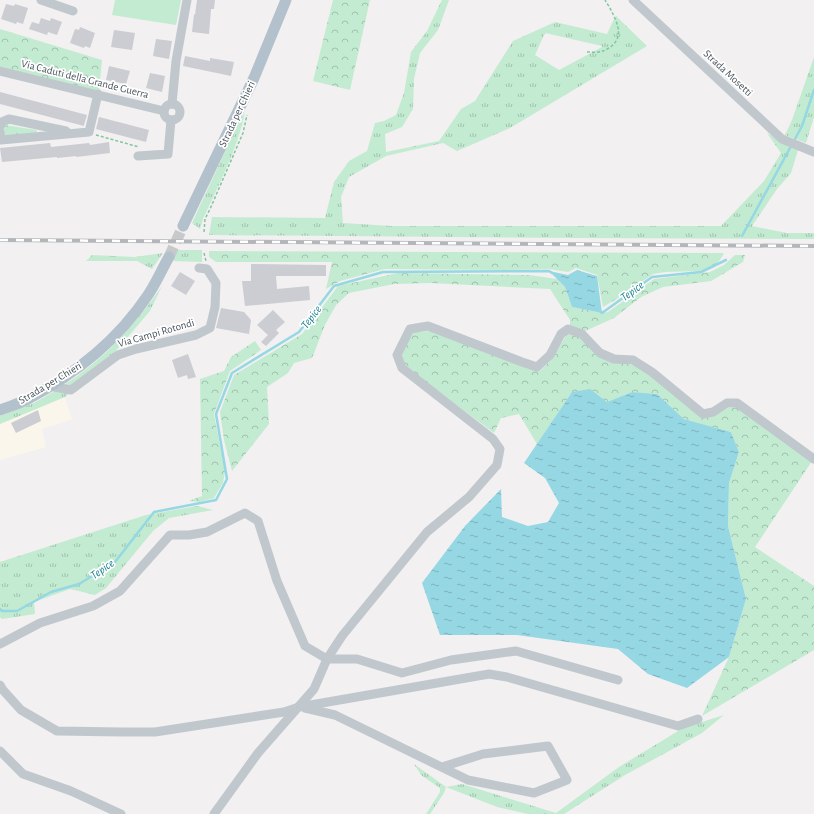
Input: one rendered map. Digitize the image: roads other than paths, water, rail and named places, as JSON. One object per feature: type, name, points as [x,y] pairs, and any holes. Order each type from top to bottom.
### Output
[{"type":"main road","name":"Strada per Chieri","points":[[183,226],[254,78],[286,0]]},
{"type":"main road","name":"Strada per Chieri","points":[[0,410],[25,400],[49,386],[80,366],[105,345],[128,320],[148,294],[169,257]]},
{"type":"street","points":[[41,0],[73,11]]},
{"type":"street","points":[[172,104],[176,61],[187,0]]},
{"type":"street","name":"Strada Mosetti","points":[[634,0],[782,139],[814,152]]},
{"type":"street","name":"Via Caduti della Grande Guerra","points":[[0,71],[164,111]]},
{"type":"street","points":[[0,132],[1,140],[89,132],[98,94]]},
{"type":"street","points":[[172,104],[179,108],[180,113],[175,120],[165,117],[164,111],[167,105],[172,104]]},
{"type":"street","points":[[0,126],[2,122],[9,119],[76,132]]},
{"type":"street","points":[[138,156],[168,154],[171,120]]},
{"type":"street","name":"Via Campi Rotondi","points":[[49,386],[71,390],[118,355],[136,349],[196,335],[210,328],[215,307],[216,283],[207,269],[199,268]]},
{"type":"street","points":[[214,814],[258,754],[314,689],[326,659],[342,636],[427,532],[469,497],[496,465],[500,449],[494,439],[402,368],[397,355],[410,329],[428,326],[537,367],[550,355],[561,334],[568,329],[582,334],[600,354],[614,359],[633,360],[652,372],[703,414],[713,412],[727,404],[737,403],[814,459]]},
{"type":"street","points":[[0,644],[40,623],[93,606],[120,591],[170,536],[207,532],[245,513],[258,521],[277,581],[305,646],[326,659],[357,660],[402,673],[451,660],[516,651],[618,680]]},
{"type":"street","points":[[0,684],[3,690],[21,710],[57,731],[155,732],[284,712],[299,707],[489,674],[507,677],[678,726],[698,720]]},
{"type":"street","points":[[299,707],[335,715],[468,780],[534,793],[567,780],[548,746],[483,754],[442,767]]},
{"type":"street","points":[[0,751],[23,774],[71,791],[121,814]]},
{"type":"water","points":[[577,270],[597,276],[602,313],[572,307],[565,287],[549,271],[568,275]]},
{"type":"water","points":[[590,389],[607,402],[632,392],[657,394],[684,419],[731,432],[739,452],[729,483],[728,526],[746,599],[729,657],[687,688],[648,674],[618,649],[517,635],[440,635],[422,583],[465,526],[501,489],[502,517],[528,526],[548,522],[559,503],[545,478],[524,463],[572,392]]},
{"type":"waterway","name":"Tepice","points":[[742,236],[802,126],[814,90]]},
{"type":"waterway","name":"Tepice","points":[[600,311],[602,313],[652,277],[701,272],[726,260]]},
{"type":"waterway","name":"Tepice","points":[[0,609],[2,611],[17,611],[51,592],[79,584],[115,562],[154,512],[216,500],[227,479],[216,414],[232,373],[299,332],[334,286],[383,272],[549,271],[552,273]]},
{"type":"tunnel","points":[[169,257],[183,226]]},
{"type":"railway","points":[[0,240],[814,246]]}]
